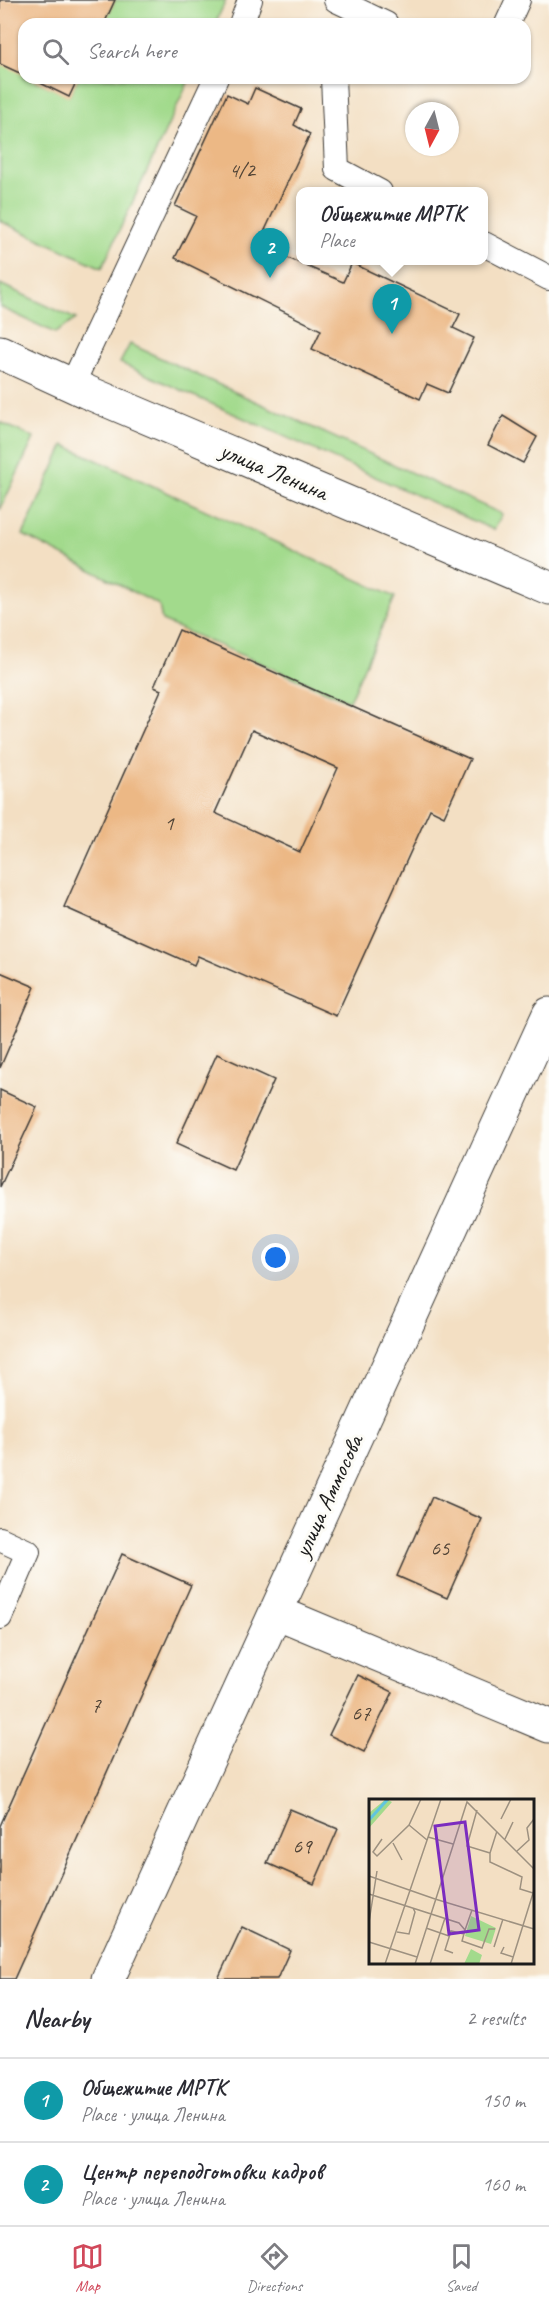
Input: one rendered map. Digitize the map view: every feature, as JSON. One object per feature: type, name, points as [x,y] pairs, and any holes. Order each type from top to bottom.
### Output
[{"type":"main road","name":"улица Ленина","points":[[0,352],[72,385],[549,588]]},
{"type":"main road","name":"улица Аммосова","points":[[108,1979],[549,1014]]},
{"type":"main road","points":[[276,1612],[549,1726]]},
{"type":"lane","points":[[243,18],[250,0]]},
{"type":"lane","points":[[336,0],[374,18]]},
{"type":"lane","points":[[510,18],[519,0]]},
{"type":"lane","points":[[72,385],[213,84]]},
{"type":"lane","points":[[333,84],[337,169],[371,187]]},
{"type":"lane","points":[[488,247],[549,278]]},
{"type":"lane","points":[[0,1539],[28,1552],[0,1617]]},
{"type":"green space","points":[[115,0],[226,0],[218,18],[107,18]]},
{"type":"green space","points":[[18,26],[18,84],[43,84],[69,96],[75,84],[187,84],[102,268],[0,221],[0,32]]},
{"type":"green space","points":[[0,284],[76,319],[55,333],[0,307]]},
{"type":"green space","points":[[130,344],[502,514],[494,530],[120,363]]},
{"type":"green space","points":[[0,422],[34,438],[0,510]]},
{"type":"green space","points":[[64,445],[395,597],[349,701],[162,621],[159,605],[23,535]]},
{"type":"building","points":[[0,0],[115,0],[107,18],[18,18],[18,72],[0,64]]},
{"type":"building","points":[[42,84],[75,84],[69,97]]},
{"type":"building","points":[[255,88],[301,109],[294,125],[310,134],[258,245],[296,262],[296,265],[304,265],[343,282],[351,265],[356,265],[460,314],[453,328],[474,338],[448,393],[427,384],[420,399],[312,349],[321,330],[175,258],[196,216],[175,206],[227,94],[248,104]]},
{"type":"building","points":[[503,416],[537,437],[523,463],[488,445]]},
{"type":"building","points":[[179,630],[470,759],[444,816],[430,809],[336,1016],[198,956],[194,965],[64,907],[161,690],[154,687]],"holes":[[[252,730],[338,768],[300,852],[215,813]]]},
{"type":"building","points":[[0,972],[35,987],[0,1068]]},
{"type":"building","points":[[217,1054],[274,1080],[233,1170],[176,1144]]},
{"type":"building","points":[[0,1090],[37,1107],[0,1187]]},
{"type":"building","points":[[432,1497],[482,1519],[447,1598],[397,1576]]},
{"type":"building","points":[[122,1554],[191,1585],[14,1979],[0,1979],[0,1826]]},
{"type":"building","points":[[358,1675],[393,1692],[364,1752],[329,1735]]},
{"type":"building","points":[[290,1809],[338,1829],[314,1884],[267,1863]]},
{"type":"building","points":[[242,1927],[290,1950],[277,1979],[218,1979]]},
{"type":"place","name":"Центр переподготовки кадров","points":[[270,278]]},
{"type":"place","name":"Общежитие МРТК","points":[[392,334]]}]
